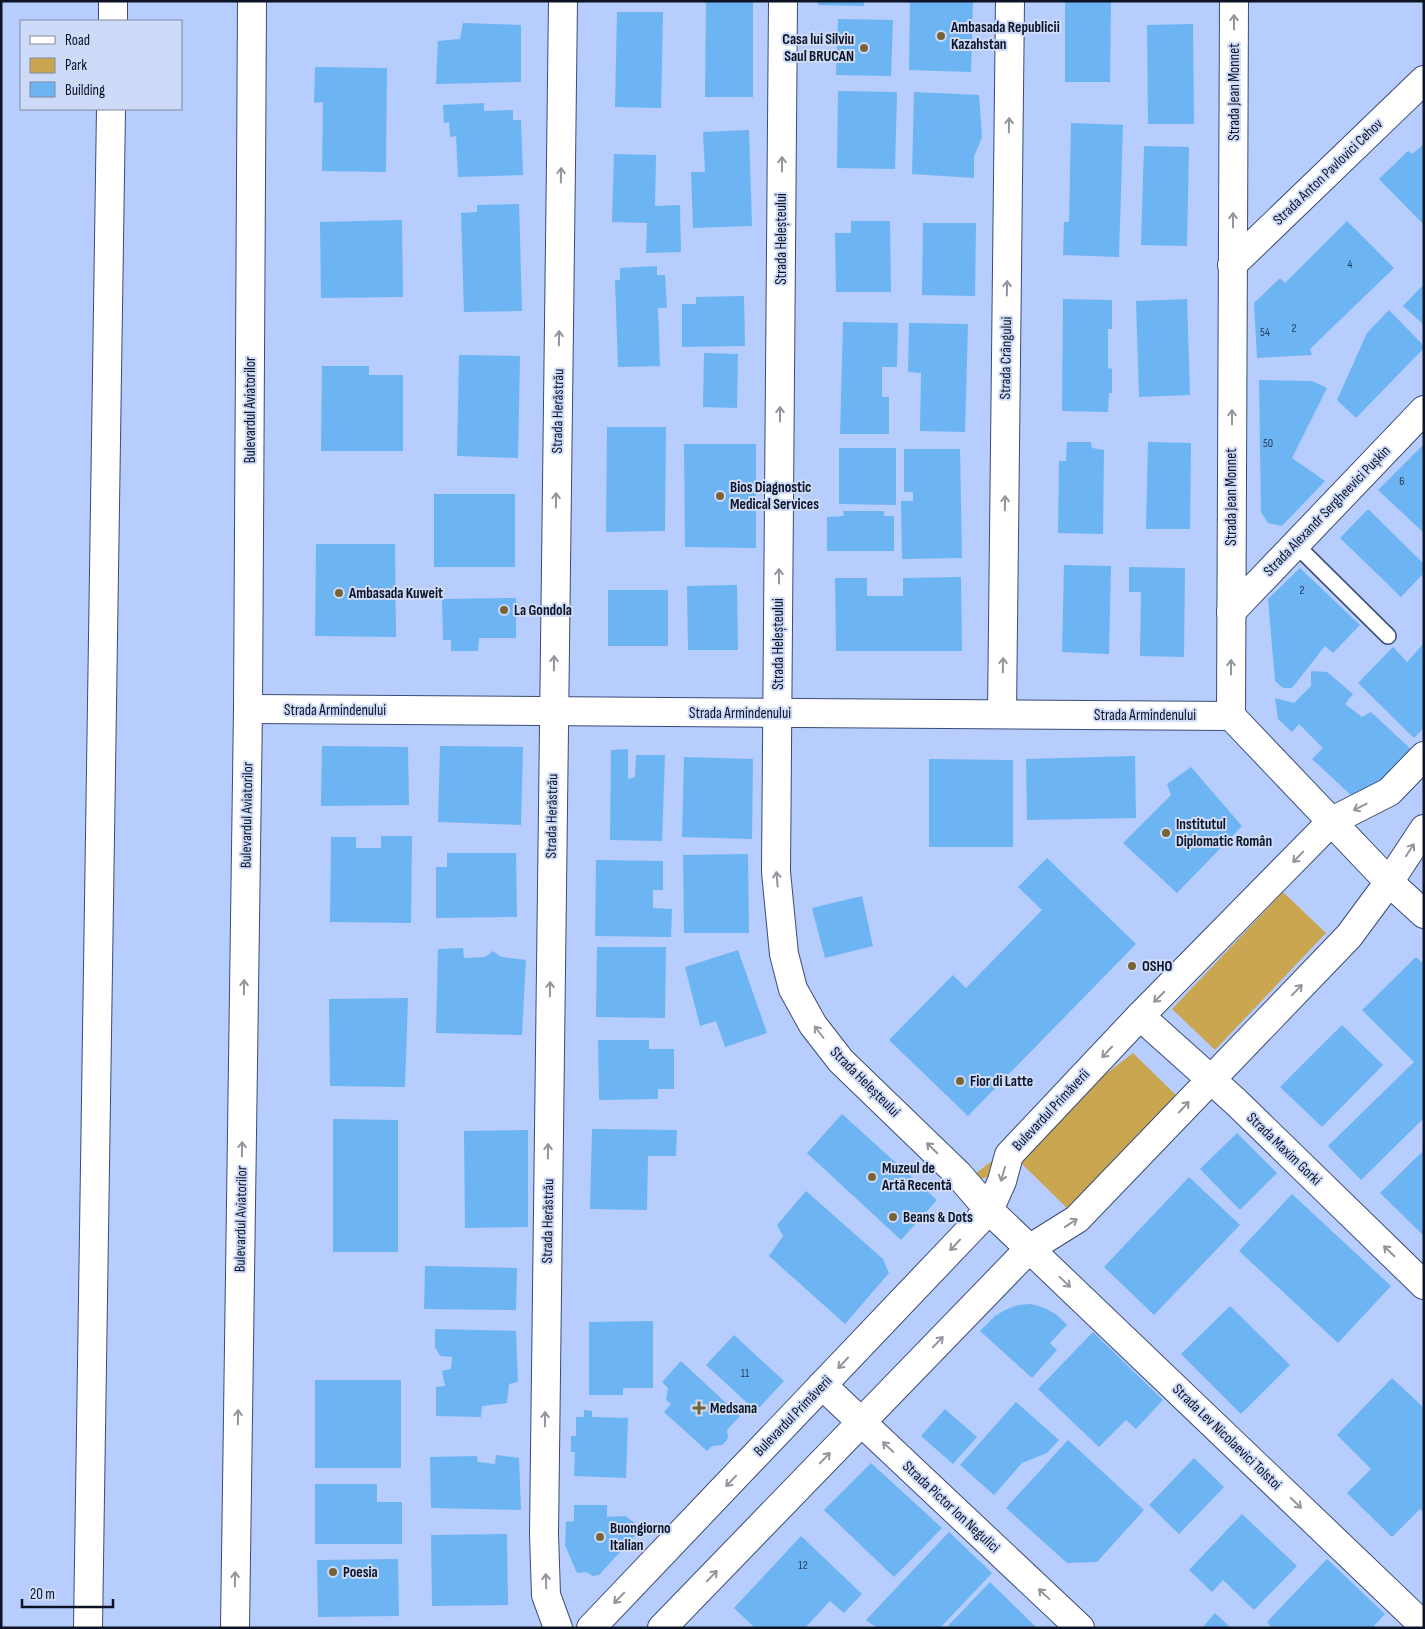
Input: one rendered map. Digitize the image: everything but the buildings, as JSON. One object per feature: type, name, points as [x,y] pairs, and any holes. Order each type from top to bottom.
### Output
[{"type":"street","points":[[113,1],[113,20]]},
{"type":"street","name":"Bulevardul Aviatorilor","points":[[234,1628],[248,709],[252,1]]},
{"type":"street","name":"Strada Herăstrău","points":[[558,1628],[546,1595],[544,1534],[563,1]]},
{"type":"street","name":"Strada Heleșteului","points":[[783,1],[776,872],[784,954],[793,989],[813,1025],[841,1061],[958,1174],[989,1210],[1030,1249]]},
{"type":"street","name":"Strada Crângului","points":[[1002,714],[1010,1]]},
{"type":"street","name":"Strada Jean Monnet","points":[[1231,716],[1234,1]]},
{"type":"street","name":"Strada Anton Pavlovici Cehov","points":[[1232,265],[1424,80]]},
{"type":"street","points":[[88,1628],[111,110]]},
{"type":"street","name":"Strada Alexandr Sergheevici Pușkin","points":[[1231,612],[1424,410]]},
{"type":"street","name":"Strada Armindenului","points":[[248,709],[1231,716]]},
{"type":"street","points":[[1231,716],[1389,882],[1424,914]]},
{"type":"street","name":"Bulevardul Primăverii","points":[[591,1628],[989,1210],[1002,1180],[1009,1155],[1140,1016],[1332,821],[1389,792],[1424,756]]},
{"type":"street","points":[[662,1628],[1030,1249],[1077,1219],[1349,936],[1389,882],[1424,829]]},
{"type":"street","name":"Strada Maxim Gorki","points":[[1140,1016],[1236,1102],[1424,1285]]},
{"type":"street","name":"Strada Lev Nicolaevici Tolstoi","points":[[1030,1249],[1424,1626]]},
{"type":"street","name":"Strada Pictor Ion Negulici","points":[[822,1386],[1080,1628]]},
{"type":"lane","points":[[1295,544],[1388,636]]},
{"type":"green space","points":[[1283,892],[1326,933],[1215,1050],[1172,1009]]},
{"type":"green space","points":[[1133,1053],[1180,1099],[1070,1211],[1021,1163],[954,1190]]},
{"type":"place","name":"Ambasada Republicii Kazahstan","points":[[941,36]]},
{"type":"place","name":"Casa lui Silviu Saul BRUCAN","points":[[864,48]]},
{"type":"place","name":"Bios Diagnostic Medical Services","points":[[720,496]]},
{"type":"place","name":"Ambasada Kuweit","points":[[339,593]]},
{"type":"place","name":"La Gondola","points":[[504,610]]},
{"type":"place","name":"Institutul Diplomatic Român","points":[[1166,833]]},
{"type":"place","name":"OSHO","points":[[1132,966]]},
{"type":"place","name":"Fior di Latte","points":[[960,1081]]},
{"type":"place","name":"Muzeul de Artă Recentă","points":[[872,1177]]},
{"type":"place","name":"Beans & Dots","points":[[893,1217]]},
{"type":"place","name":"Medsana","points":[[699,1408]]},
{"type":"place","name":"Buongiorno Italian","points":[[600,1537]]},
{"type":"place","name":"Poesia","points":[[333,1572]]}]
